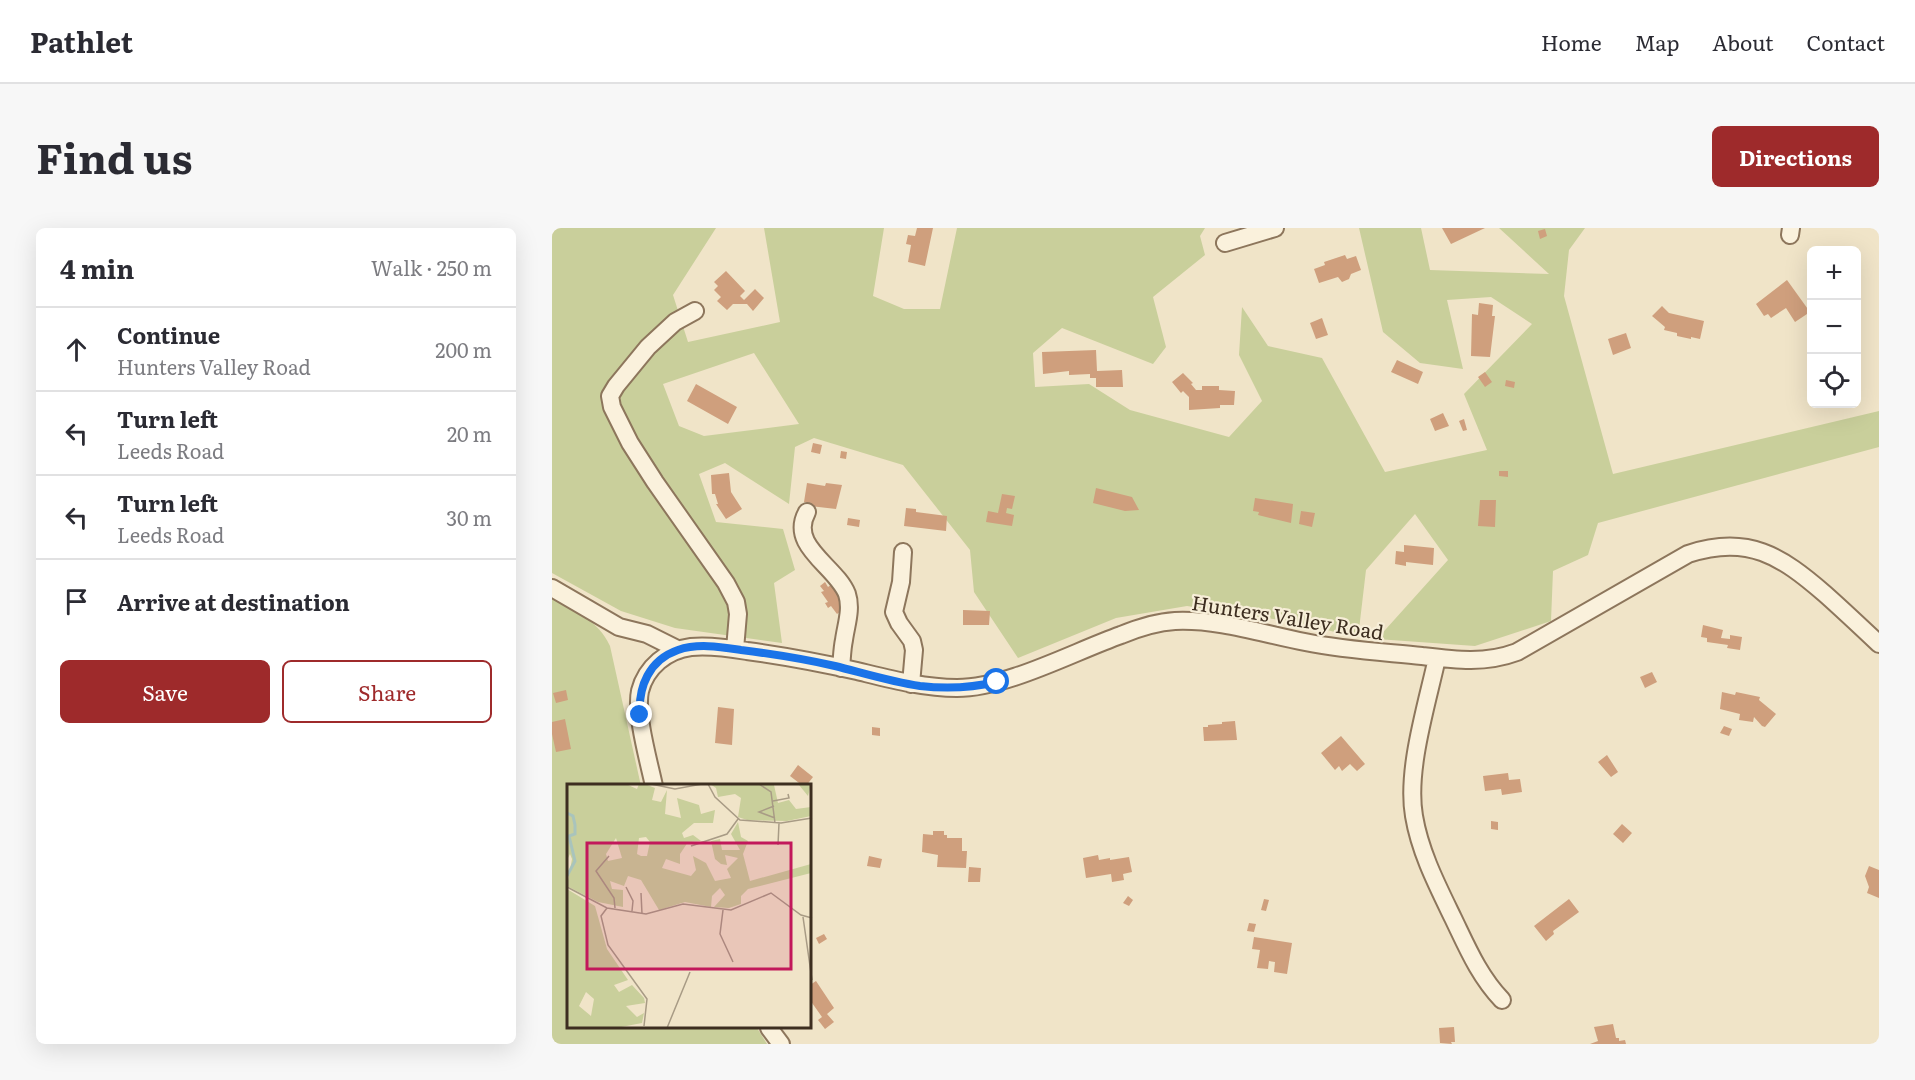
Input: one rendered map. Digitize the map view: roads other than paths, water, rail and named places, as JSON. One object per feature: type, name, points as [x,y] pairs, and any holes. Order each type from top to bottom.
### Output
[{"type":"street","points":[[1225,243],[1275,228]]},
{"type":"street","points":[[695,311],[675,322],[648,347],[610,396],[612,407],[648,472],[726,583],[736,602],[738,614],[735,649]]},
{"type":"street","points":[[807,512],[803,520],[802,532],[809,547],[841,584],[849,604],[841,668]]},
{"type":"street","name":"Hunters Valley Road","points":[[679,650],[709,646],[735,649],[841,668],[911,684],[960,688],[997,682],[1133,630],[1161,622],[1195,621],[1339,648],[1474,661],[1504,657],[1517,652],[1688,554],[1716,547],[1733,547],[1766,553],[1796,569],[1879,644]]},
{"type":"street","points":[[903,552],[901,582],[894,612],[912,641],[914,650],[911,684]]},
{"type":"street","points":[[552,588],[619,627],[647,634],[679,650]]},
{"type":"street","points":[[654,784],[640,715],[640,691],[651,669],[669,654],[679,650]]},
{"type":"street","points":[[1437,658],[1413,782],[1414,816],[1430,870],[1471,957],[1481,974],[1502,1000]]},
{"type":"street","points":[[770,1029],[780,1044]]}]
